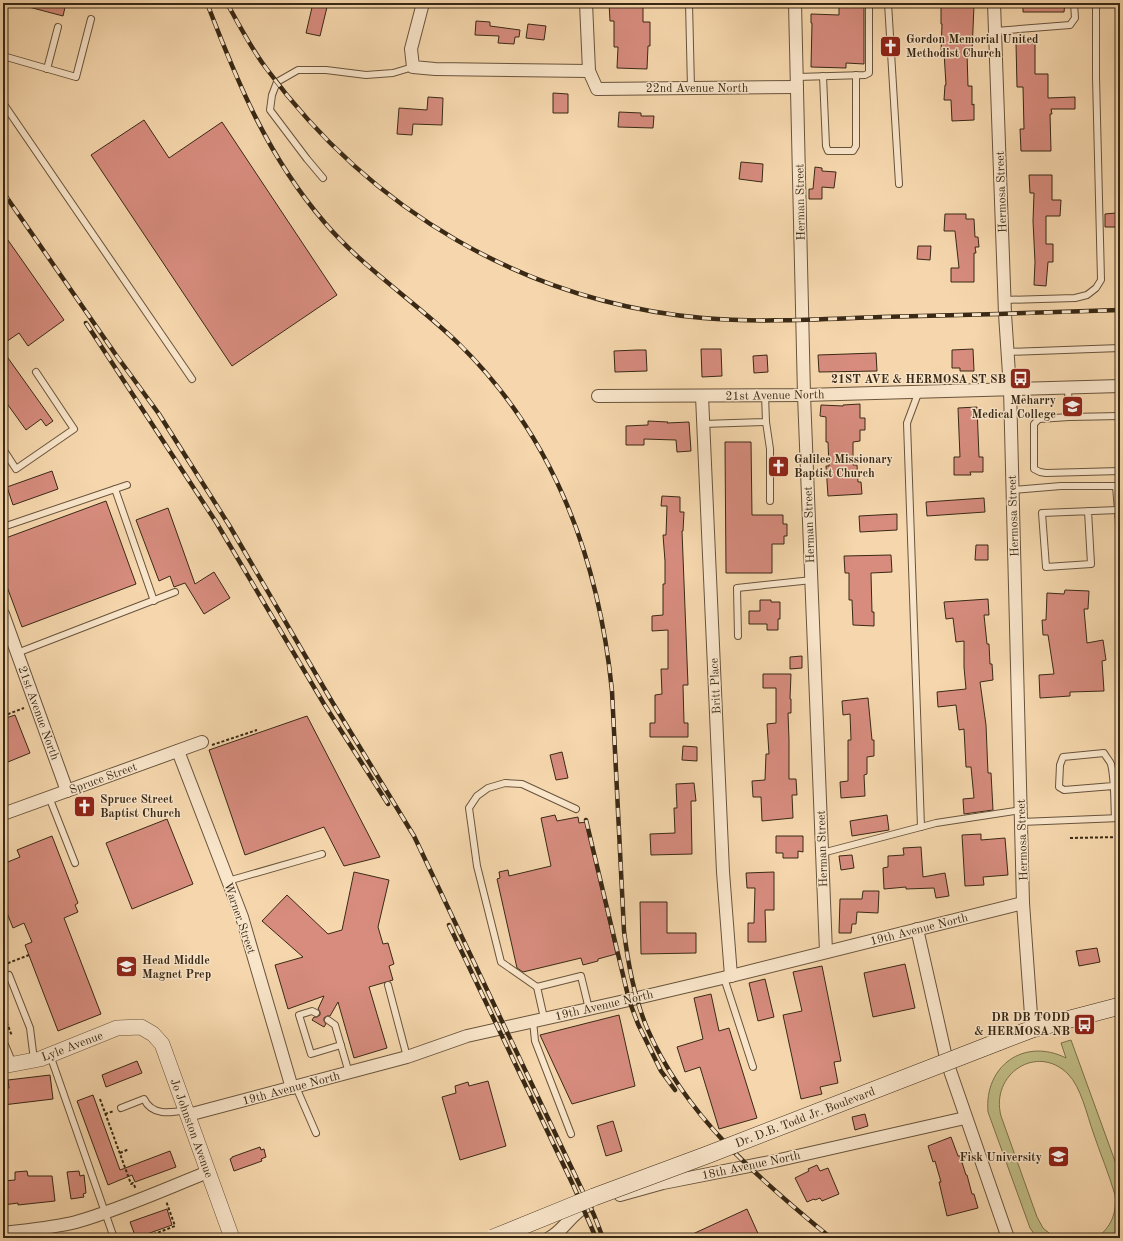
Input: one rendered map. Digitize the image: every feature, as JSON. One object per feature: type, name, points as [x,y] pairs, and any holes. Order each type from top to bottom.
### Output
[{"type":"main road","name":"Dr. D.B. Todd Jr. Boulevard","points":[[492,1238],[594,1197],[715,1152],[1032,1029],[1120,1006]]},
{"type":"street","points":[[423,3],[411,49],[413,67],[435,69],[589,72],[586,3]]},
{"type":"street","name":"Herman Street","points":[[795,3],[804,395],[826,952]]},
{"type":"street","name":"Hermosa Street","points":[[994,3],[1004,300],[1010,389],[1021,822],[1024,903],[1032,1029]]},
{"type":"street","name":"22nd Avenue North","points":[[589,72],[597,88],[691,88],[797,82]]},
{"type":"street","name":"21st Avenue North","points":[[598,396],[804,395],[1120,386]]},
{"type":"street","name":"Britt Place","points":[[702,396],[728,977]]},
{"type":"street","name":"21st Avenue North","points":[[3,614],[67,791]]},
{"type":"street","name":"Spruce Street","points":[[3,814],[178,751],[205,744]]},
{"type":"street","name":"Warner Street","points":[[178,751],[228,881],[250,945],[294,1088]]},
{"type":"street","name":"19th Avenue North","points":[[187,1113],[294,1088],[349,1073],[407,1057],[467,1036],[728,977],[1024,903]]},
{"type":"street","points":[[917,929],[946,1062],[1008,1238]]},
{"type":"street","name":"Lyle Avenue","points":[[8,1065],[50,1055],[117,1028],[141,1027]]},
{"type":"street","name":"Jo Johnston Avenue","points":[[141,1027],[153,1034],[162,1044],[232,1238]]},
{"type":"street","name":"18th Avenue North","points":[[549,1238],[555,1235],[579,1210],[599,1201],[663,1183],[775,1161],[965,1118]]},
{"type":"street","points":[[3,1233],[62,1225],[104,1213],[208,1172]]},
{"type":"lane","points":[[689,3],[691,88]]},
{"type":"lane","points":[[797,82],[822,76],[856,76],[869,73],[869,3]]},
{"type":"lane","points":[[888,3],[899,184]]},
{"type":"lane","points":[[995,31],[1070,25],[1075,18],[1074,3]]},
{"type":"lane","points":[[1004,300],[1075,298],[1087,295],[1096,288],[1101,280],[1096,3]]},
{"type":"lane","points":[[3,56],[76,77],[91,19]]},
{"type":"lane","points":[[47,69],[58,27]]},
{"type":"lane","points":[[323,178],[270,110],[272,95],[277,82],[298,70],[326,70],[366,75],[393,72],[413,67]]},
{"type":"lane","points":[[822,76],[826,146],[828,151],[853,150],[856,146],[856,76]]},
{"type":"lane","points":[[3,103],[192,379]]},
{"type":"lane","points":[[1007,352],[1120,348]]},
{"type":"lane","points":[[3,449],[16,469],[74,429],[36,372]]},
{"type":"lane","points":[[1068,387],[1069,416]]},
{"type":"lane","points":[[919,392],[907,423],[921,827]]},
{"type":"lane","points":[[764,395],[770,449],[770,501]]},
{"type":"lane","points":[[1120,416],[1069,416],[1039,419],[1034,424],[1034,469],[1046,473],[1120,471]]},
{"type":"lane","points":[[703,424],[766,422]]},
{"type":"lane","points":[[3,527],[127,484]]},
{"type":"lane","points":[[1012,490],[1061,486],[1118,486],[1120,536]]},
{"type":"lane","points":[[115,489],[154,601]]},
{"type":"lane","points":[[1088,511],[1091,564],[1046,567],[1042,513],[1088,511],[1118,510]]},
{"type":"lane","points":[[738,636],[737,588],[812,580]]},
{"type":"lane","points":[[17,653],[175,592]]},
{"type":"lane","points":[[1021,822],[1117,818],[1111,763],[1104,754],[1064,757],[1060,765],[1059,787],[1064,790],[1113,786]]},
{"type":"lane","points":[[576,809],[522,784],[505,783],[488,788],[477,796],[470,808],[477,866],[500,962],[537,987],[581,976],[589,1009]]},
{"type":"lane","points":[[49,797],[75,863]]},
{"type":"lane","points":[[822,853],[936,823],[1021,810]]},
{"type":"lane","points":[[228,881],[322,854]]},
{"type":"lane","points":[[9,975],[30,1028],[34,1060]]},
{"type":"lane","points":[[728,977],[753,1067]]},
{"type":"lane","points":[[388,985],[407,1057]]},
{"type":"lane","points":[[537,987],[539,1020],[535,1042],[571,1134]]},
{"type":"lane","points":[[316,1013],[312,1010],[300,1015],[311,1054],[341,1045]]},
{"type":"lane","points":[[328,1020],[335,1025],[349,1073]]},
{"type":"lane","points":[[3,1040],[8,1065]]},
{"type":"lane","points":[[50,1055],[114,1238]]},
{"type":"lane","points":[[294,1088],[316,1133]]},
{"type":"lane","points":[[121,1108],[144,1099],[150,1108],[162,1112],[187,1113]]},
{"type":"path","points":[[3,716],[35,703]]},
{"type":"path","points":[[205,744],[256,730]]},
{"type":"path","points":[[1070,838],[1120,837]]},
{"type":"path","points":[[3,965],[29,955]]},
{"type":"path","points":[[3,1013],[14,1042]]},
{"type":"path","points":[[100,1100],[131,1184],[133,1183],[139,1199]]},
{"type":"path","points":[[120,1153],[129,1150]]},
{"type":"path","points":[[146,1238],[175,1226],[165,1200]]},
{"type":"shaded area","points":[[1071,1040],[1120,1175],[1120,1228],[1113,1238],[1096,1238],[1106,1230],[1112,1220],[1115,1208],[1115,1195],[1077,1086],[1068,1074],[1056,1065],[1043,1062],[1030,1063],[1019,1068],[1009,1076],[1002,1087],[999,1101],[1001,1116],[1037,1217],[1043,1228],[1055,1238],[1037,1238],[1030,1228],[988,1112],[988,1096],[993,1081],[1000,1069],[1010,1060],[1022,1054],[1036,1051],[1050,1052],[1066,1058],[1061,1043]]},
{"type":"building","points":[[25,3],[66,3],[63,16],[25,6]]},
{"type":"building","points":[[313,3],[328,3],[320,36],[306,33]]},
{"type":"building","points":[[609,3],[643,3],[643,22],[650,22],[650,46],[648,46],[647,69],[617,68],[618,47],[614,47],[614,21],[610,21]]},
{"type":"building","points":[[839,3],[864,3],[864,64],[846,63],[846,68],[811,67],[811,14],[839,15]]},
{"type":"building","points":[[1023,3],[1065,3],[1064,12],[1023,12]]},
{"type":"building","points":[[941,5],[974,5],[972,53],[967,53],[968,86],[972,86],[974,120],[952,121],[951,100],[944,100],[946,85],[944,52],[941,52]]},
{"type":"building","points":[[476,21],[490,22],[490,26],[520,30],[519,37],[515,37],[514,44],[498,43],[499,36],[475,35]]},
{"type":"building","points":[[528,24],[546,26],[544,40],[526,38]]},
{"type":"building","points":[[1016,43],[1035,43],[1035,74],[1048,74],[1048,98],[1075,97],[1075,109],[1051,109],[1051,151],[1021,151],[1020,129],[1024,129],[1023,87],[1017,87]]},
{"type":"building","points":[[553,93],[568,94],[568,113],[553,113]]},
{"type":"building","points":[[428,97],[443,98],[442,125],[413,124],[412,135],[397,134],[399,108],[427,110]]},
{"type":"building","points":[[619,112],[641,113],[641,116],[654,116],[653,128],[618,127]]},
{"type":"building","points":[[144,120],[169,158],[222,122],[337,295],[232,366],[91,155]]},
{"type":"building","points":[[741,162],[763,164],[762,182],[739,179]]},
{"type":"building","points":[[815,167],[822,168],[822,171],[836,172],[834,188],[822,187],[822,199],[809,199],[809,189],[813,189]]},
{"type":"building","points":[[1029,175],[1052,175],[1052,200],[1061,200],[1060,216],[1046,216],[1046,244],[1053,244],[1053,262],[1048,262],[1046,286],[1034,285],[1034,193],[1030,193]]},
{"type":"building","points":[[1116,213],[1117,227],[1105,227],[1105,214]]},
{"type":"building","points":[[945,214],[966,214],[966,219],[974,219],[975,237],[978,237],[979,247],[975,247],[976,253],[974,253],[974,282],[951,282],[951,268],[959,268],[955,231],[944,231]]},
{"type":"building","points":[[3,233],[64,320],[28,346],[19,333],[3,344]]},
{"type":"building","points":[[918,246],[931,246],[930,260],[917,259]]},
{"type":"building","points":[[701,349],[721,349],[722,376],[702,377]]},
{"type":"building","points":[[973,349],[974,371],[960,371],[960,368],[952,368],[952,350]]},
{"type":"building","points":[[646,350],[647,371],[615,372],[614,351]]},
{"type":"building","points":[[3,351],[53,421],[46,426],[41,419],[26,430],[3,398]]},
{"type":"building","points":[[876,353],[877,371],[819,372],[818,355]]},
{"type":"building","points":[[767,355],[768,372],[754,373],[753,356]]},
{"type":"building","points":[[860,404],[860,418],[865,418],[865,430],[860,430],[860,441],[853,442],[853,465],[857,465],[858,482],[861,482],[862,494],[828,496],[826,466],[829,466],[828,442],[826,442],[826,417],[820,416],[821,405],[843,406]]},
{"type":"building","points":[[977,407],[979,457],[983,457],[983,472],[970,472],[971,475],[954,475],[954,457],[960,457],[958,408]]},
{"type":"building","points":[[648,421],[668,422],[667,423],[689,422],[691,451],[677,452],[676,440],[644,439],[644,445],[626,445],[626,426],[648,425]]},
{"type":"building","points":[[725,442],[751,442],[752,515],[783,515],[783,524],[787,524],[787,536],[784,536],[784,544],[772,544],[772,573],[726,573]]},
{"type":"building","points":[[52,471],[58,489],[13,505],[7,487]]},
{"type":"building","points":[[662,496],[680,497],[680,512],[684,512],[682,531],[688,685],[683,685],[684,723],[688,723],[688,737],[650,737],[650,723],[655,723],[655,695],[662,694],[661,669],[668,669],[668,630],[652,631],[652,616],[663,615],[665,561],[663,535],[666,535],[667,506],[661,506]]},
{"type":"building","points":[[984,498],[985,512],[927,516],[926,502]]},
{"type":"building","points":[[106,501],[136,584],[22,627],[3,576],[3,539]]},
{"type":"building","points":[[168,508],[195,584],[214,572],[230,598],[204,614],[185,583],[174,587],[170,576],[159,581],[136,520]]},
{"type":"building","points":[[897,514],[897,530],[860,532],[859,516]]},
{"type":"building","points":[[976,545],[988,545],[988,560],[975,560]]},
{"type":"building","points":[[891,555],[892,572],[871,573],[872,612],[874,612],[874,626],[853,625],[852,600],[849,600],[849,573],[845,573],[844,556]]},
{"type":"building","points":[[1065,590],[1089,591],[1088,609],[1084,609],[1087,643],[1103,640],[1106,660],[1102,661],[1104,691],[1070,692],[1070,696],[1040,698],[1039,675],[1054,674],[1048,635],[1043,635],[1042,620],[1046,620],[1047,593],[1064,594]]},
{"type":"building","points":[[988,599],[989,615],[984,615],[987,644],[989,644],[990,664],[992,664],[993,680],[980,682],[986,725],[988,773],[991,773],[993,810],[964,814],[963,799],[974,798],[971,767],[966,767],[964,729],[959,730],[956,705],[938,707],[937,692],[966,689],[964,641],[956,642],[953,618],[946,619],[944,602]]},
{"type":"building","points":[[760,600],[780,602],[780,619],[778,619],[778,630],[767,630],[767,624],[749,624],[749,611],[760,611]]},
{"type":"building","points":[[802,656],[802,668],[790,669],[790,657]]},
{"type":"building","points":[[763,674],[791,674],[791,713],[788,713],[789,779],[796,779],[797,795],[792,795],[793,818],[762,821],[761,797],[753,797],[752,781],[765,780],[766,754],[769,754],[767,724],[776,723],[776,688],[763,688]]},
{"type":"building","points":[[868,698],[872,740],[874,740],[874,756],[867,757],[867,774],[864,775],[865,796],[841,798],[840,782],[848,781],[848,740],[851,740],[850,714],[843,715],[842,701]]},
{"type":"building","points":[[15,715],[30,753],[3,764],[3,719]]},
{"type":"building","points":[[307,716],[380,857],[344,866],[324,827],[245,855],[209,750]]},
{"type":"building","points":[[683,746],[697,747],[697,761],[682,760]]},
{"type":"building","points":[[562,752],[568,778],[556,780],[550,755]]},
{"type":"building","points":[[694,783],[696,801],[691,801],[692,854],[651,855],[650,834],[675,833],[674,808],[677,808],[676,784]]},
{"type":"building","points":[[555,815],[557,821],[578,817],[579,823],[586,822],[616,954],[583,965],[581,958],[523,972],[517,968],[497,879],[500,878],[499,872],[508,870],[509,876],[551,866],[541,818]]},
{"type":"building","points":[[887,815],[889,830],[852,836],[850,821]]},
{"type":"building","points":[[167,819],[193,884],[132,909],[106,843]]},
{"type":"building","points":[[981,834],[981,840],[1005,838],[1008,875],[983,877],[984,885],[965,886],[962,835]]},
{"type":"building","points":[[52,836],[78,903],[75,905],[78,912],[64,918],[101,1014],[58,1031],[25,945],[32,942],[24,923],[13,928],[3,903],[3,864],[20,857],[17,850]]},
{"type":"building","points":[[776,836],[803,836],[803,852],[798,851],[798,858],[783,858],[783,853],[776,853]]},
{"type":"building","points":[[921,847],[923,877],[945,873],[949,896],[936,898],[934,888],[906,889],[906,887],[884,889],[883,868],[888,867],[888,856],[904,855],[903,848]]},
{"type":"building","points":[[852,855],[854,868],[841,870],[839,856]]},
{"type":"building","points":[[354,872],[389,880],[378,927],[383,944],[388,943],[394,964],[389,966],[393,980],[369,987],[387,1048],[354,1058],[338,1002],[330,1016],[324,1018],[326,1024],[324,1027],[312,1020],[314,1017],[320,1015],[318,1009],[324,996],[288,1009],[275,965],[303,957],[262,921],[287,895],[328,934],[342,930]]},
{"type":"building","points":[[774,872],[774,910],[765,910],[766,942],[748,942],[748,923],[754,923],[755,888],[747,888],[746,873]]},
{"type":"building","points":[[863,891],[879,891],[878,913],[857,912],[856,924],[852,924],[851,933],[839,933],[840,899],[862,899]]},
{"type":"building","points":[[640,902],[667,902],[667,933],[696,933],[696,953],[641,954]]},
{"type":"building","points":[[1097,948],[1100,962],[1079,966],[1076,951]]},
{"type":"building","points":[[905,964],[915,1008],[873,1017],[864,973]]},
{"type":"building","points":[[822,966],[841,1061],[834,1062],[838,1083],[820,1087],[822,1094],[801,1099],[783,1015],[802,1011],[793,972]]},
{"type":"building","points":[[765,979],[774,1017],[758,1021],[749,983]]},
{"type":"building","points":[[711,994],[719,1031],[729,1028],[757,1118],[719,1129],[700,1067],[685,1072],[677,1047],[703,1039],[694,998]]},
{"type":"building","points":[[619,1015],[635,1086],[572,1104],[540,1035]]},
{"type":"building","points":[[137,1061],[142,1073],[106,1087],[102,1075]]},
{"type":"building","points":[[50,1075],[53,1099],[3,1105],[3,1088],[9,1088],[8,1080]]},
{"type":"building","points":[[488,1081],[506,1146],[460,1160],[442,1097],[456,1093],[455,1086],[468,1082],[469,1086]]},
{"type":"building","points":[[93,1095],[120,1170],[170,1151],[176,1167],[135,1182],[132,1175],[108,1185],[77,1101]]},
{"type":"building","points":[[865,1114],[868,1126],[855,1130],[852,1117]]},
{"type":"building","points":[[613,1121],[622,1151],[606,1156],[597,1126]]},
{"type":"building","points":[[951,1137],[958,1156],[960,1156],[978,1208],[947,1216],[939,1182],[941,1182],[935,1161],[933,1162],[928,1146]]},
{"type":"building","points":[[260,1147],[261,1150],[264,1149],[266,1157],[261,1159],[262,1161],[234,1171],[230,1159],[232,1157]]},
{"type":"building","points":[[817,1165],[820,1171],[828,1168],[839,1194],[822,1201],[820,1198],[807,1202],[795,1178]]},
{"type":"building","points":[[27,1171],[28,1176],[52,1176],[55,1201],[3,1205],[3,1181],[15,1180],[15,1172]]},
{"type":"building","points":[[79,1171],[80,1176],[84,1175],[86,1193],[83,1194],[84,1197],[71,1199],[67,1172]]},
{"type":"building","points":[[167,1209],[172,1225],[136,1238],[130,1222]]},
{"type":"building","points":[[747,1209],[760,1238],[684,1238]]},
{"type":"railway","points":[[207,3],[230,62],[256,119],[287,172],[305,198],[340,240],[459,344],[493,381],[522,420],[546,461],[567,504],[583,549],[596,595],[606,643],[612,691],[624,931],[632,980],[642,1016],[663,1060],[682,1090],[703,1118],[751,1169],[831,1238]]},
{"type":"railway","points":[[227,3],[250,44],[266,68],[308,119],[354,165],[404,206],[458,241],[515,270],[575,292],[638,309],[703,318],[747,320],[814,320],[1120,310]]},
{"type":"railway","points":[[3,192],[116,355],[159,414],[229,525],[331,700],[414,836],[594,1215],[603,1238]]},
{"type":"railway","points":[[86,323],[216,522],[324,704],[388,804]]},
{"type":"railway","points":[[586,820],[629,1000],[638,1024],[661,1071],[675,1090]]},
{"type":"railway","points":[[449,925],[574,1187],[596,1238]]},
{"type":"place","name":"Gordon Memorial United Methodist Church","points":[[891,46]]},
{"type":"place","name":"21ST AVE & HERMOSA ST SB","points":[[1021,379]]},
{"type":"place","name":"Meharry Medical College","points":[[1072,407]]},
{"type":"place","name":"Galilee Missionary Baptist Church","points":[[778,466]]},
{"type":"place","name":"Spruce Street Baptist Church","points":[[85,806]]},
{"type":"place","name":"Head Middle Magnet Prep","points":[[126,967]]},
{"type":"place","name":"DR DB TODD & HERMOSA NB","points":[[1085,1024]]},
{"type":"place","name":"Fisk University","points":[[1058,1157]]}]
